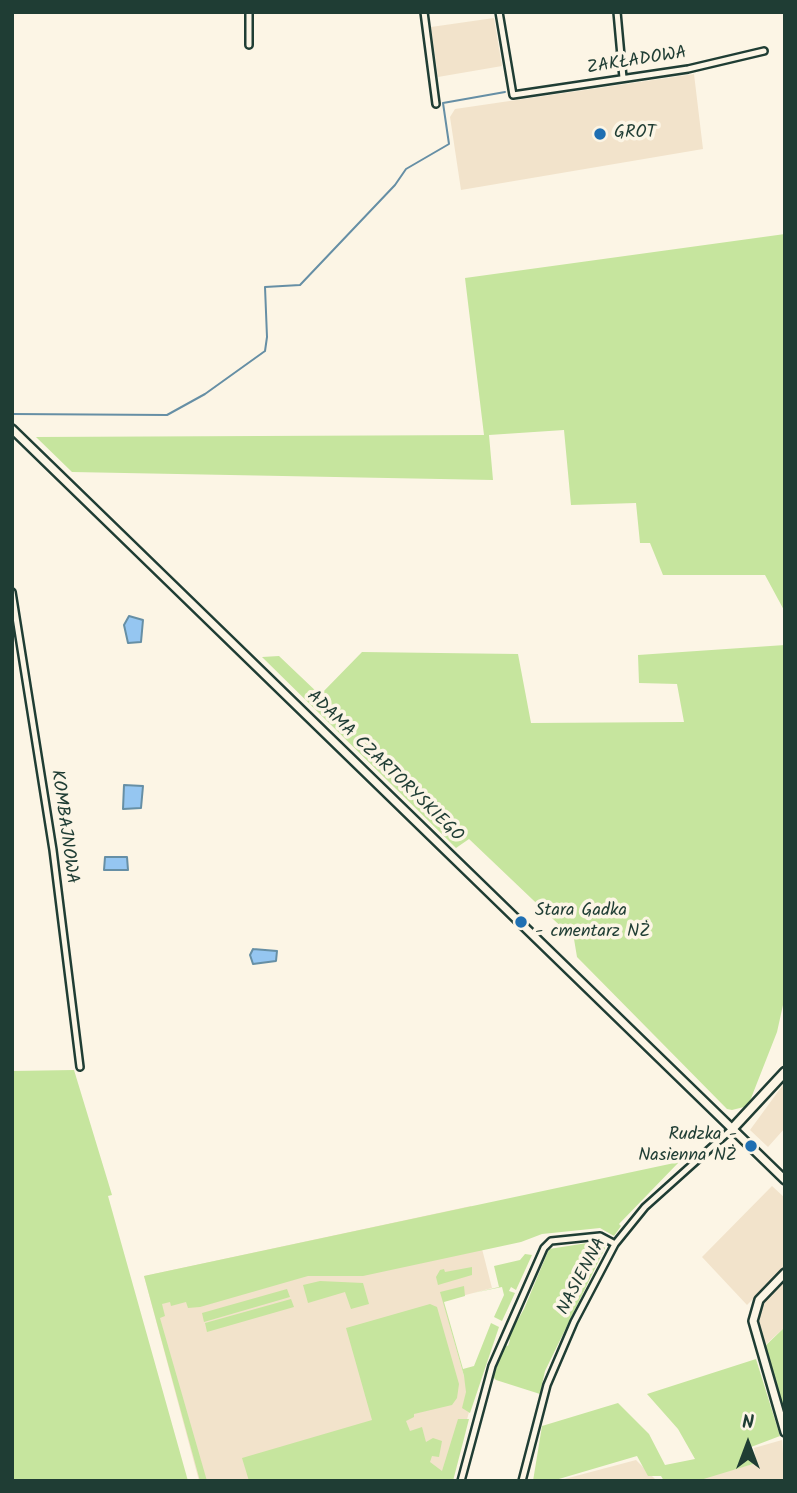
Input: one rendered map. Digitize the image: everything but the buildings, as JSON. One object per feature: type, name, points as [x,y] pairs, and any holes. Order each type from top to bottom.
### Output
[{"type":"main road","points":[[733,1128],[785,1072]]},
{"type":"street","points":[[249,12],[249,45]]},
{"type":"street","points":[[424,12],[436,104]]},
{"type":"street","name":"ZAKŁADOWA","points":[[499,12],[513,95],[688,69],[764,51]]},
{"type":"street","points":[[617,12],[623,78]]},
{"type":"street","name":"ADAMA CZARTORYSKIEGO","points":[[12,429],[785,1180]]},
{"type":"street","name":"KOMBAJNOWA","points":[[12,592],[53,850],[80,1067]]},
{"type":"street","name":"NASIENNA","points":[[522,1481],[547,1385],[574,1322],[615,1244],[646,1206],[733,1128]]},
{"type":"street","points":[[461,1481],[492,1366],[544,1248],[551,1241],[600,1236],[615,1244]]},
{"type":"street","points":[[785,1273],[758,1300],[753,1321],[785,1432]]},
{"type":"shaded area","points":[[494,18],[502,66],[438,77],[431,27]]},
{"type":"shaded area","points":[[694,74],[703,149],[461,190],[450,117],[455,109]]},
{"type":"shaded area","points":[[785,1082],[785,1128],[768,1147],[750,1130]]},
{"type":"shaded area","points":[[772,1186],[785,1198],[785,1267],[747,1305],[702,1257]]},
{"type":"shaded area","points":[[471,1206],[492,1288],[443,1301],[467,1387],[474,1394],[450,1481],[199,1481],[144,1276]]},
{"type":"shaded area","points":[[785,1277],[785,1327],[764,1346],[755,1318],[760,1303]]},
{"type":"shaded area","points":[[782,1440],[785,1481],[693,1481],[756,1463],[754,1448]]},
{"type":"shaded area","points":[[636,1460],[657,1481],[557,1481]]},
{"type":"green space","points":[[785,234],[785,612],[765,575],[663,575],[650,543],[640,543],[636,503],[571,505],[564,430],[489,435],[493,480],[72,472],[36,437],[484,435],[465,278]]},
{"type":"green space","points":[[785,645],[785,996],[777,1032],[748,1106],[732,1110],[727,1109],[577,957],[574,939],[469,839],[456,848],[262,657],[279,656],[320,695],[362,652],[518,654],[531,723],[684,722],[677,684],[639,683],[638,655]]},
{"type":"green space","points":[[74,1070],[112,1195],[108,1196],[188,1481],[12,1481],[12,1071]]},
{"type":"green space","points":[[679,1162],[619,1224],[621,1226],[614,1236],[600,1228],[542,1234],[521,1242],[363,1276],[308,1276],[200,1307],[188,1308],[186,1302],[171,1306],[170,1302],[162,1304],[165,1316],[160,1318],[207,1481],[200,1481],[144,1276]]},
{"type":"green space","points":[[600,1241],[605,1248],[545,1371],[540,1394],[496,1380],[493,1377],[505,1345],[508,1346],[510,1340],[507,1339],[524,1309],[549,1249]]},
{"type":"green space","points":[[525,1254],[532,1255],[516,1290],[511,1287],[509,1291],[515,1293],[502,1321],[494,1317],[504,1295],[502,1287],[473,1293],[499,1287],[494,1266],[520,1260]]},
{"type":"green space","points":[[472,1267],[472,1275],[438,1285],[436,1277],[440,1270],[444,1269],[445,1272]]},
{"type":"green space","points":[[320,1281],[363,1283],[369,1304],[351,1309],[345,1292],[308,1303],[303,1285]]},
{"type":"green space","points":[[464,1286],[465,1296],[444,1302],[463,1369],[474,1366],[491,1323],[499,1327],[470,1413],[462,1408],[466,1392],[464,1376],[440,1292]]},
{"type":"green space","points":[[287,1289],[290,1297],[204,1322],[202,1313]]},
{"type":"green space","points":[[291,1299],[294,1307],[207,1332],[205,1323]]},
{"type":"green space","points":[[430,1304],[437,1307],[459,1384],[457,1398],[452,1405],[414,1414],[414,1417],[406,1421],[410,1431],[422,1427],[426,1442],[433,1438],[442,1441],[439,1457],[432,1456],[430,1462],[442,1471],[458,1419],[469,1419],[453,1481],[249,1481],[242,1458],[372,1420],[346,1328]]},
{"type":"green space","points":[[785,1327],[785,1420],[764,1347]]},
{"type":"green space","points":[[756,1359],[780,1436],[751,1447],[753,1464],[697,1481],[664,1481],[661,1476],[648,1476],[637,1456],[552,1481],[533,1481],[542,1426],[618,1403],[649,1434],[665,1465],[695,1459],[678,1429],[647,1394]]},
{"type":"water","points":[[129,616],[143,620],[141,642],[128,643],[124,625]]},
{"type":"water","points":[[124,785],[143,786],[141,808],[123,809]]},
{"type":"water","points":[[105,857],[127,857],[128,870],[104,870]]},
{"type":"water","points":[[253,949],[277,951],[276,961],[253,964],[250,955]]},
{"type":"waterway","points":[[12,414],[167,415],[205,394],[265,351],[265,287],[300,285],[395,185],[406,169],[449,144],[443,103],[505,92]]},
{"type":"place","name":"GROT","points":[[600,134]]},
{"type":"place","name":"Stara Gadka - cmentarz NŻ","points":[[521,922]]},
{"type":"place","name":"Rudzka - Nasienna NŻ","points":[[751,1146]]}]
